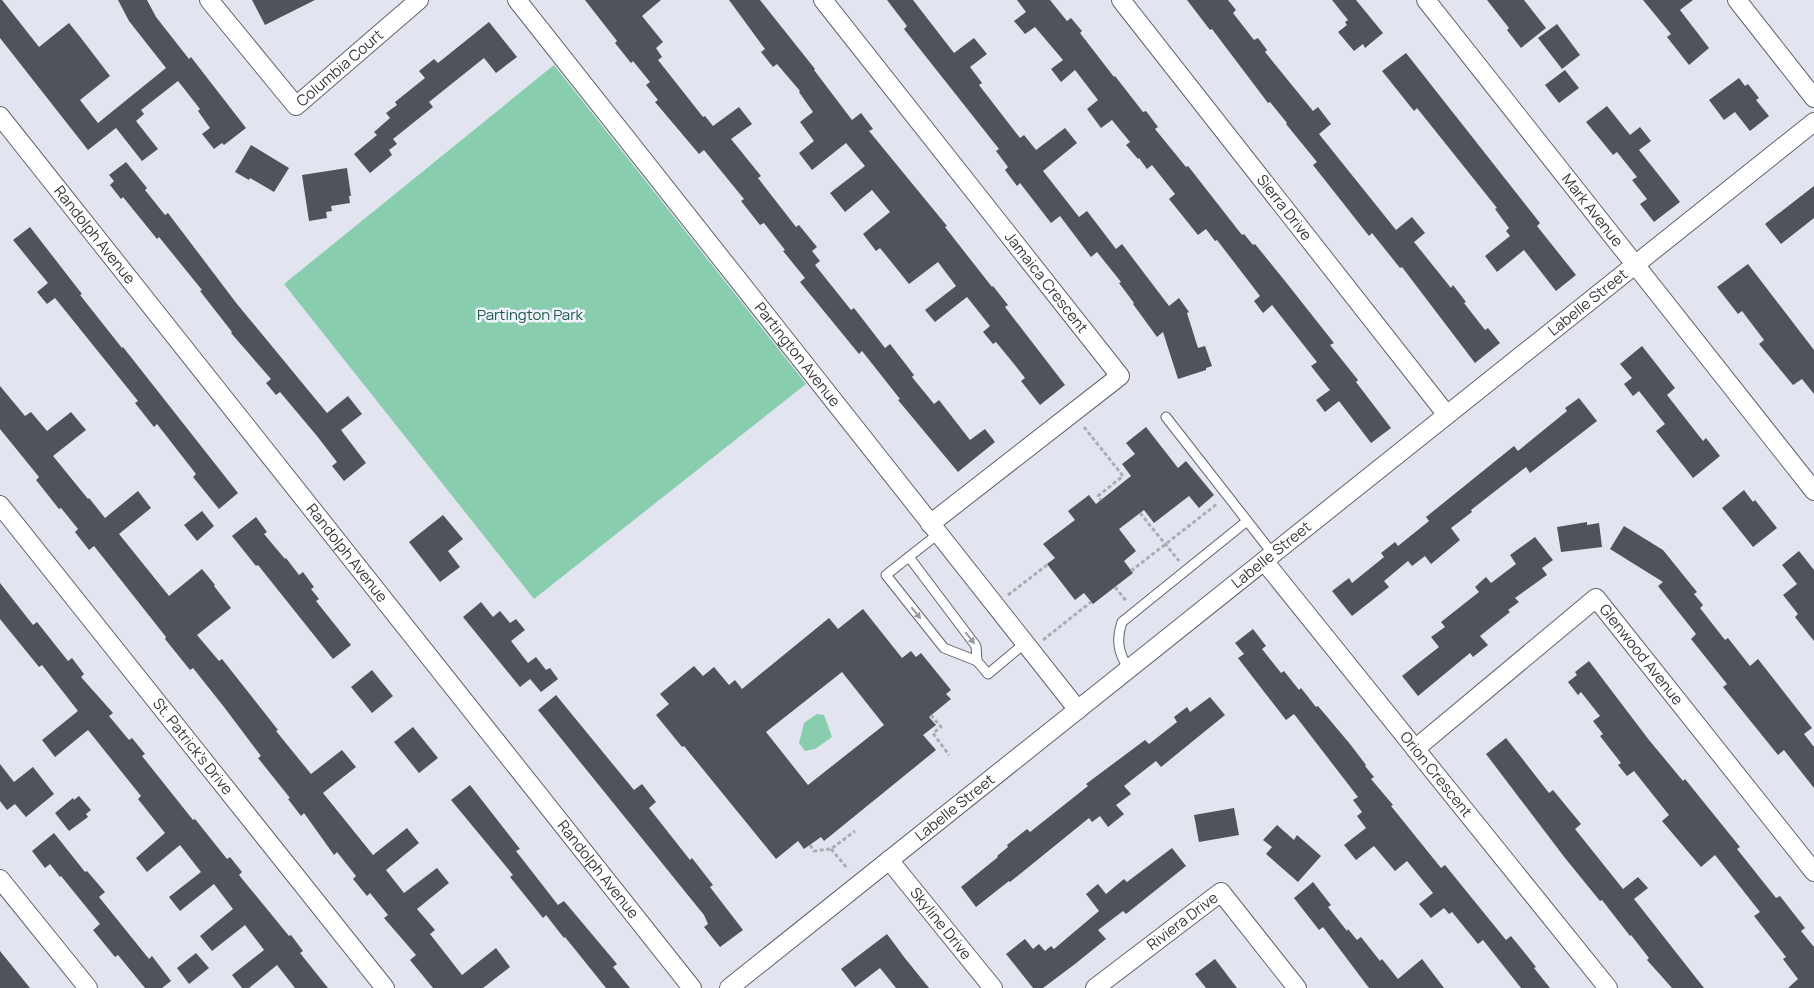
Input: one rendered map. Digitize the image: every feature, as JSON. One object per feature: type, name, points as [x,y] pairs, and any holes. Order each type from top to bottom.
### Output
[{"type":"street","name":"Columbia Court","points":[[209,0],[296,106],[419,0]]},
{"type":"street","name":"Partington Avenue","points":[[517,0],[1078,710]]},
{"type":"street","name":"Jamaica Crescent","points":[[823,0],[1120,376],[934,529]]},
{"type":"street","name":"Sierra Drive","points":[[1121,0],[1447,415]]},
{"type":"street","name":"Mark Avenue","points":[[1426,0],[1814,491]]},
{"type":"street","points":[[1737,0],[1814,98]]},
{"type":"street","name":"Randolph Avenue","points":[[0,116],[692,988]]},
{"type":"street","name":"Labelle Street","points":[[729,988],[1814,122]]},
{"type":"street","name":"St. Patrick's Drive","points":[[0,506],[385,988]]},
{"type":"street","name":"Orion Crescent","points":[[1269,557],[1415,748],[1608,988]]},
{"type":"street","name":"Glenwood Avenue","points":[[1415,748],[1596,598],[1814,872]]},
{"type":"street","name":"Skyline Drive","points":[[889,860],[993,988]]},
{"type":"street","points":[[0,879],[88,988]]},
{"type":"street","name":"Riviera Drive","points":[[1095,988],[1221,892],[1297,988]]},
{"type":"lane","points":[[1166,417],[1247,520],[1269,557]]},
{"type":"lane","points":[[1129,669],[1122,659],[1118,636],[1122,622],[1247,520]]},
{"type":"lane","points":[[934,529],[909,557],[886,575],[944,648],[977,660],[988,674],[1025,643]]},
{"type":"lane","points":[[909,557],[976,646],[977,660]]},
{"type":"path","points":[[1084,427],[1124,476],[1098,496],[1101,500]]},
{"type":"path","points":[[1131,571],[1220,502]]},
{"type":"path","points":[[1140,513],[1180,564]]},
{"type":"path","points":[[1003,598],[1047,565]]},
{"type":"path","points":[[1115,587],[1129,605]]},
{"type":"path","points":[[1043,640],[1091,602]]},
{"type":"path","points":[[931,715],[941,728],[933,733],[949,756]]},
{"type":"path","points":[[810,845],[814,851],[831,848],[855,832]]},
{"type":"path","points":[[831,848],[848,869]]},
{"type":"green space","name":"Partington Park","points":[[554,65],[806,384],[534,599],[284,284]]},
{"type":"green space","points":[[817,714],[824,715],[832,737],[815,749],[805,751],[799,743],[804,723]]},
{"type":"building","points":[[0,0],[2,0],[39,47],[69,23],[81,38],[110,76],[80,100],[98,123],[166,68],[129,21],[118,0],[147,0],[156,17],[189,59],[191,57],[246,128],[224,145],[222,143],[214,149],[202,134],[210,128],[198,111],[200,109],[178,81],[141,110],[144,114],[136,121],[158,149],[142,161],[116,128],[88,150],[0,38]]},
{"type":"building","points":[[252,0],[315,0],[265,25]]},
{"type":"building","points":[[585,0],[661,0],[642,16],[663,42],[656,48],[662,57],[658,60],[703,117],[705,116],[713,126],[739,107],[752,124],[731,139],[761,176],[758,178],[796,227],[799,225],[817,247],[812,251],[820,261],[815,265],[851,310],[854,308],[885,348],[890,344],[914,375],[912,377],[934,404],[939,400],[970,440],[985,429],[995,442],[958,472],[898,400],[900,399],[862,351],[859,354],[800,282],[805,278],[783,251],[785,250],[764,223],[760,225],[741,201],[744,199],[704,150],[699,154],[655,102],[658,100],[646,85],[650,82],[615,43],[617,41]]},
{"type":"building","points":[[729,0],[760,0],[815,69],[852,120],[861,113],[873,129],[869,131],[947,226],[945,227],[1008,305],[1005,307],[1065,385],[1040,405],[1021,381],[1025,378],[996,342],[993,344],[983,332],[990,326],[967,297],[935,322],[925,310],[956,286],[938,262],[909,284],[880,248],[876,251],[863,234],[890,212],[872,190],[845,212],[830,193],[865,166],[846,143],[812,170],[799,153],[814,141],[800,122],[813,112],[800,91],[777,64],[773,67],[761,52],[765,49]]},
{"type":"building","points":[[887,0],[913,0],[954,53],[974,38],[987,54],[970,67],[982,83],[979,85],[1020,138],[1024,135],[1036,150],[1065,128],[1077,143],[1043,171],[1079,217],[1087,211],[1116,249],[1122,244],[1169,306],[1179,298],[1189,312],[1187,313],[1198,348],[1205,346],[1212,366],[1206,368],[1206,370],[1178,379],[1163,332],[1157,337],[1119,283],[1121,282],[1097,252],[1091,257],[1060,216],[1051,223],[1020,183],[1017,186],[1005,170],[1008,167],[996,151],[999,149],[904,29],[907,26]]},
{"type":"building","points":[[1017,0],[1050,0],[1067,21],[1071,18],[1082,31],[1080,33],[1114,77],[1143,112],[1146,111],[1158,127],[1155,129],[1186,167],[1188,166],[1242,235],[1244,234],[1253,245],[1255,244],[1334,343],[1330,345],[1358,380],[1356,382],[1391,428],[1371,443],[1339,401],[1325,412],[1316,400],[1330,390],[1311,366],[1317,362],[1272,305],[1263,313],[1254,301],[1260,296],[1217,240],[1215,241],[1206,229],[1198,235],[1169,199],[1175,194],[1152,165],[1147,169],[1126,145],[1130,142],[1112,120],[1101,128],[1087,109],[1098,100],[1075,70],[1061,82],[1051,69],[1063,60],[1035,27],[1025,34],[1014,21],[1026,12]]},
{"type":"building","points":[[1187,0],[1228,0],[1236,10],[1233,13],[1254,40],[1258,38],[1267,50],[1265,52],[1313,111],[1318,107],[1331,124],[1319,134],[1396,230],[1412,217],[1425,233],[1414,242],[1451,288],[1453,285],[1485,330],[1488,328],[1500,343],[1475,363],[1402,267],[1400,268],[1372,233],[1369,236],[1313,165],[1317,162],[1287,123],[1270,102],[1268,103],[1212,29],[1210,30]]},
{"type":"building","points":[[1332,0],[1356,0],[1383,33],[1365,48],[1363,44],[1354,51],[1338,32],[1347,25],[1345,22],[1348,20]]},
{"type":"building","points":[[1487,0],[1524,0],[1546,28],[1521,48],[1507,30],[1509,28]]},
{"type":"building","points":[[1643,0],[1693,0],[1680,10],[1709,48],[1689,65],[1667,37],[1671,34]]},
{"type":"building","points":[[489,22],[517,57],[496,73],[484,58],[429,102],[433,107],[393,139],[397,144],[389,150],[392,155],[370,173],[354,154],[377,135],[374,132],[390,118],[386,113],[397,105],[395,102],[425,78],[419,71],[434,59],[438,63]]},
{"type":"building","points":[[1557,24],[1580,55],[1562,69],[1538,38]]},
{"type":"building","points":[[1406,53],[1540,223],[1537,226],[1576,275],[1556,291],[1524,250],[1497,272],[1485,256],[1510,236],[1506,231],[1509,228],[1495,209],[1497,208],[1417,108],[1414,111],[1382,71]]},
{"type":"building","points":[[1565,70],[1579,88],[1559,103],[1545,85]]},
{"type":"building","points":[[1739,78],[1745,86],[1748,84],[1759,98],[1756,100],[1769,116],[1750,131],[1735,112],[1724,120],[1709,100]]},
{"type":"building","points":[[1607,106],[1630,135],[1640,127],[1651,141],[1639,150],[1680,202],[1654,222],[1640,204],[1647,199],[1632,180],[1637,177],[1617,152],[1613,155],[1586,122]]},
{"type":"building","points":[[251,145],[289,168],[274,192],[250,178],[249,180],[235,172]]},
{"type":"building","points":[[126,162],[147,188],[145,190],[165,215],[168,213],[237,304],[327,413],[348,396],[362,414],[341,430],[366,463],[344,481],[332,466],[337,462],[280,392],[276,395],[266,383],[271,379],[231,333],[200,291],[202,290],[159,237],[157,239],[123,197],[121,199],[110,185],[114,181],[109,175]]},
{"type":"building","points":[[347,168],[351,196],[349,196],[350,203],[331,206],[332,211],[326,212],[327,218],[309,221],[302,175]]},
{"type":"building","points":[[1814,186],[1814,218],[1781,244],[1765,224]]},
{"type":"building","points":[[30,227],[82,294],[80,295],[238,493],[219,509],[193,477],[196,474],[157,424],[154,427],[135,403],[138,401],[55,298],[47,304],[37,292],[48,283],[13,240]]},
{"type":"building","points":[[1748,264],[1814,350],[1814,394],[1802,379],[1793,385],[1759,344],[1764,340],[1742,311],[1738,314],[1717,287]]},
{"type":"building","points":[[1642,346],[1675,388],[1667,395],[1703,441],[1706,438],[1720,456],[1693,478],[1656,431],[1665,424],[1639,391],[1633,396],[1624,384],[1632,378],[1620,364]]},
{"type":"building","points":[[0,386],[25,416],[31,412],[47,431],[71,412],[86,430],[53,456],[105,518],[138,491],[151,508],[119,534],[169,596],[202,569],[215,585],[231,608],[197,635],[219,661],[222,659],[311,774],[342,750],[356,767],[323,793],[373,855],[407,828],[419,843],[386,870],[404,893],[437,868],[449,883],[417,909],[435,930],[430,934],[462,975],[496,948],[510,967],[483,988],[433,988],[410,960],[416,955],[384,918],[388,915],[370,893],[367,896],[353,879],[356,876],[337,852],[334,855],[304,813],[301,816],[288,799],[290,798],[258,758],[261,756],[224,707],[193,668],[190,670],[94,546],[89,550],[75,532],[78,529],[36,480],[39,477],[0,429]]},
{"type":"building","points":[[1579,398],[1597,421],[1530,473],[1526,467],[1471,510],[1472,512],[1451,528],[1460,540],[1431,564],[1425,556],[1412,566],[1408,561],[1384,581],[1389,587],[1352,616],[1332,591],[1349,578],[1352,583],[1384,557],[1381,553],[1395,542],[1398,546],[1429,521],[1426,517],[1514,446],[1518,451],[1567,411],[1565,408]]},
{"type":"building","points":[[1146,427],[1178,468],[1186,461],[1214,495],[1199,508],[1189,496],[1154,523],[1144,510],[1119,529],[1136,551],[1124,561],[1133,573],[1093,604],[1084,593],[1075,600],[1047,564],[1055,558],[1043,544],[1075,520],[1068,511],[1089,495],[1096,504],[1131,476],[1122,464],[1135,454],[1126,443]]},
{"type":"building","points":[[1744,490],[1753,502],[1755,500],[1777,528],[1753,547],[1722,508]]},
{"type":"building","points":[[202,511],[214,526],[197,541],[184,525]]},
{"type":"building","points":[[443,515],[463,539],[448,551],[460,567],[440,582],[409,542]]},
{"type":"building","points":[[256,517],[267,532],[264,534],[285,559],[299,575],[303,572],[314,587],[311,589],[319,599],[316,601],[351,645],[333,659],[258,565],[256,566],[232,536]]},
{"type":"building","points":[[1587,522],[1587,525],[1599,523],[1602,547],[1561,552],[1557,527]]},
{"type":"building","points":[[1624,526],[1663,550],[1697,592],[1694,594],[1703,605],[1700,608],[1725,640],[1728,638],[1750,666],[1758,659],[1812,728],[1804,734],[1814,747],[1814,788],[1784,750],[1778,755],[1723,687],[1727,684],[1691,639],[1696,634],[1658,586],[1663,582],[1610,549]]},
{"type":"building","points":[[1535,537],[1553,560],[1542,568],[1547,575],[1515,598],[1519,602],[1508,610],[1510,612],[1480,636],[1488,645],[1473,657],[1470,653],[1418,696],[1402,676],[1439,647],[1431,637],[1445,627],[1441,622],[1479,592],[1475,587],[1486,577],[1491,583],[1516,564],[1510,555]]},
{"type":"building","points":[[1799,551],[1814,570],[1814,641],[1795,617],[1798,614],[1783,595],[1797,584],[1782,565]]},
{"type":"building","points":[[0,583],[33,625],[37,622],[68,661],[72,658],[84,674],[81,677],[113,713],[109,716],[129,740],[132,738],[145,754],[142,756],[193,820],[195,819],[227,859],[230,857],[242,872],[239,875],[289,936],[291,935],[303,951],[300,953],[328,988],[295,988],[277,965],[249,988],[242,988],[232,975],[264,950],[245,925],[212,951],[200,936],[233,909],[214,884],[180,911],[169,897],[201,872],[180,845],[147,872],[136,858],[165,833],[138,799],[141,796],[88,730],[55,757],[42,740],[78,711],[42,665],[39,667],[0,619]]},
{"type":"building","points":[[481,602],[493,617],[500,611],[510,623],[516,619],[525,630],[511,641],[528,663],[536,657],[546,670],[550,668],[558,679],[541,692],[530,679],[520,687],[463,617]]},
{"type":"building","points":[[863,609],[902,658],[911,651],[916,657],[921,653],[951,690],[946,694],[951,699],[929,717],[936,725],[923,735],[936,750],[824,841],[821,837],[804,849],[798,841],[776,859],[684,746],[682,747],[656,715],[669,704],[660,694],[694,666],[703,676],[714,667],[729,685],[735,680],[742,689],[829,618],[838,629]],"holes":[[[842,672],[884,725],[808,785],[766,732]]]},
{"type":"building","points":[[1253,629],[1266,646],[1262,649],[1281,673],[1284,671],[1299,690],[1301,688],[1350,744],[1374,777],[1371,779],[1441,868],[1445,865],[1506,940],[1511,936],[1550,988],[1521,988],[1483,940],[1478,944],[1452,912],[1449,914],[1444,908],[1431,918],[1419,904],[1433,893],[1407,861],[1395,871],[1374,846],[1356,860],[1344,845],[1366,828],[1357,816],[1362,812],[1353,800],[1358,797],[1294,714],[1286,720],[1238,658],[1244,654],[1235,643]]},
{"type":"building","points":[[1589,661],[1649,740],[1683,781],[1685,779],[1740,847],[1737,849],[1776,898],[1780,896],[1805,928],[1801,931],[1814,947],[1814,988],[1788,988],[1798,979],[1783,959],[1786,957],[1754,916],[1760,912],[1715,855],[1701,867],[1662,821],[1669,815],[1634,771],[1627,776],[1618,765],[1621,763],[1600,736],[1603,734],[1593,721],[1600,716],[1581,692],[1578,695],[1568,682],[1577,675],[1575,672]]},
{"type":"building","points":[[372,670],[393,696],[372,713],[351,687]]},
{"type":"building","points":[[556,695],[634,790],[642,784],[656,802],[649,808],[690,860],[692,858],[713,885],[710,887],[743,930],[720,947],[704,927],[708,924],[704,915],[538,710]]},
{"type":"building","points":[[1210,697],[1225,715],[1161,767],[1156,761],[1124,786],[1131,794],[1116,805],[1124,814],[1108,827],[1100,816],[1092,822],[1089,818],[976,907],[961,887],[998,857],[1008,847],[1007,845],[1027,829],[1030,832],[1088,786],[1086,784],[1145,740],[1149,744],[1177,722],[1174,717],[1187,707],[1190,712]]},
{"type":"building","points":[[413,727],[438,758],[419,773],[394,742]]},
{"type":"building","points":[[1506,738],[1549,793],[1553,790],[1581,824],[1575,829],[1623,889],[1638,877],[1648,888],[1634,899],[1704,988],[1672,988],[1647,960],[1649,958],[1631,935],[1565,858],[1486,754]]},
{"type":"building","points":[[0,764],[14,782],[33,767],[54,794],[26,817],[15,804],[7,810],[0,801]]},
{"type":"building","points":[[470,785],[520,849],[516,851],[558,905],[564,901],[617,964],[613,967],[630,988],[606,988],[546,915],[543,918],[510,877],[513,875],[451,800]]},
{"type":"building","points":[[79,796],[91,810],[86,814],[88,817],[69,831],[55,813],[73,798],[74,800]]},
{"type":"building","points":[[1234,808],[1239,835],[1199,842],[1194,815]]},
{"type":"building","points":[[1277,825],[1294,840],[1297,835],[1321,856],[1298,882],[1266,854],[1272,847],[1263,840]]},
{"type":"building","points":[[54,833],[85,872],[87,871],[105,892],[99,897],[149,959],[152,956],[171,981],[162,988],[145,988],[118,955],[115,957],[93,930],[100,924],[50,864],[45,868],[32,851]]},
{"type":"building","points":[[1172,848],[1186,866],[1126,914],[1123,911],[1098,930],[1106,939],[1075,964],[1043,988],[1033,988],[1006,954],[1025,939],[1033,949],[1039,944],[1045,951],[1051,946],[1054,949],[1099,911],[1086,894],[1098,884],[1106,894],[1124,879],[1127,882]]},
{"type":"building","points":[[1313,882],[1331,905],[1328,907],[1347,931],[1348,929],[1357,940],[1361,937],[1380,961],[1382,959],[1398,979],[1422,959],[1444,988],[1369,988],[1323,927],[1319,930],[1294,898]]},
{"type":"building","points":[[887,934],[929,988],[896,988],[880,968],[855,987],[841,969]]},
{"type":"building","points":[[0,951],[30,988],[0,988]]},
{"type":"building","points":[[196,953],[209,968],[189,984],[177,968]]},
{"type":"building","points":[[1215,959],[1237,988],[1206,988],[1195,974]]}]
